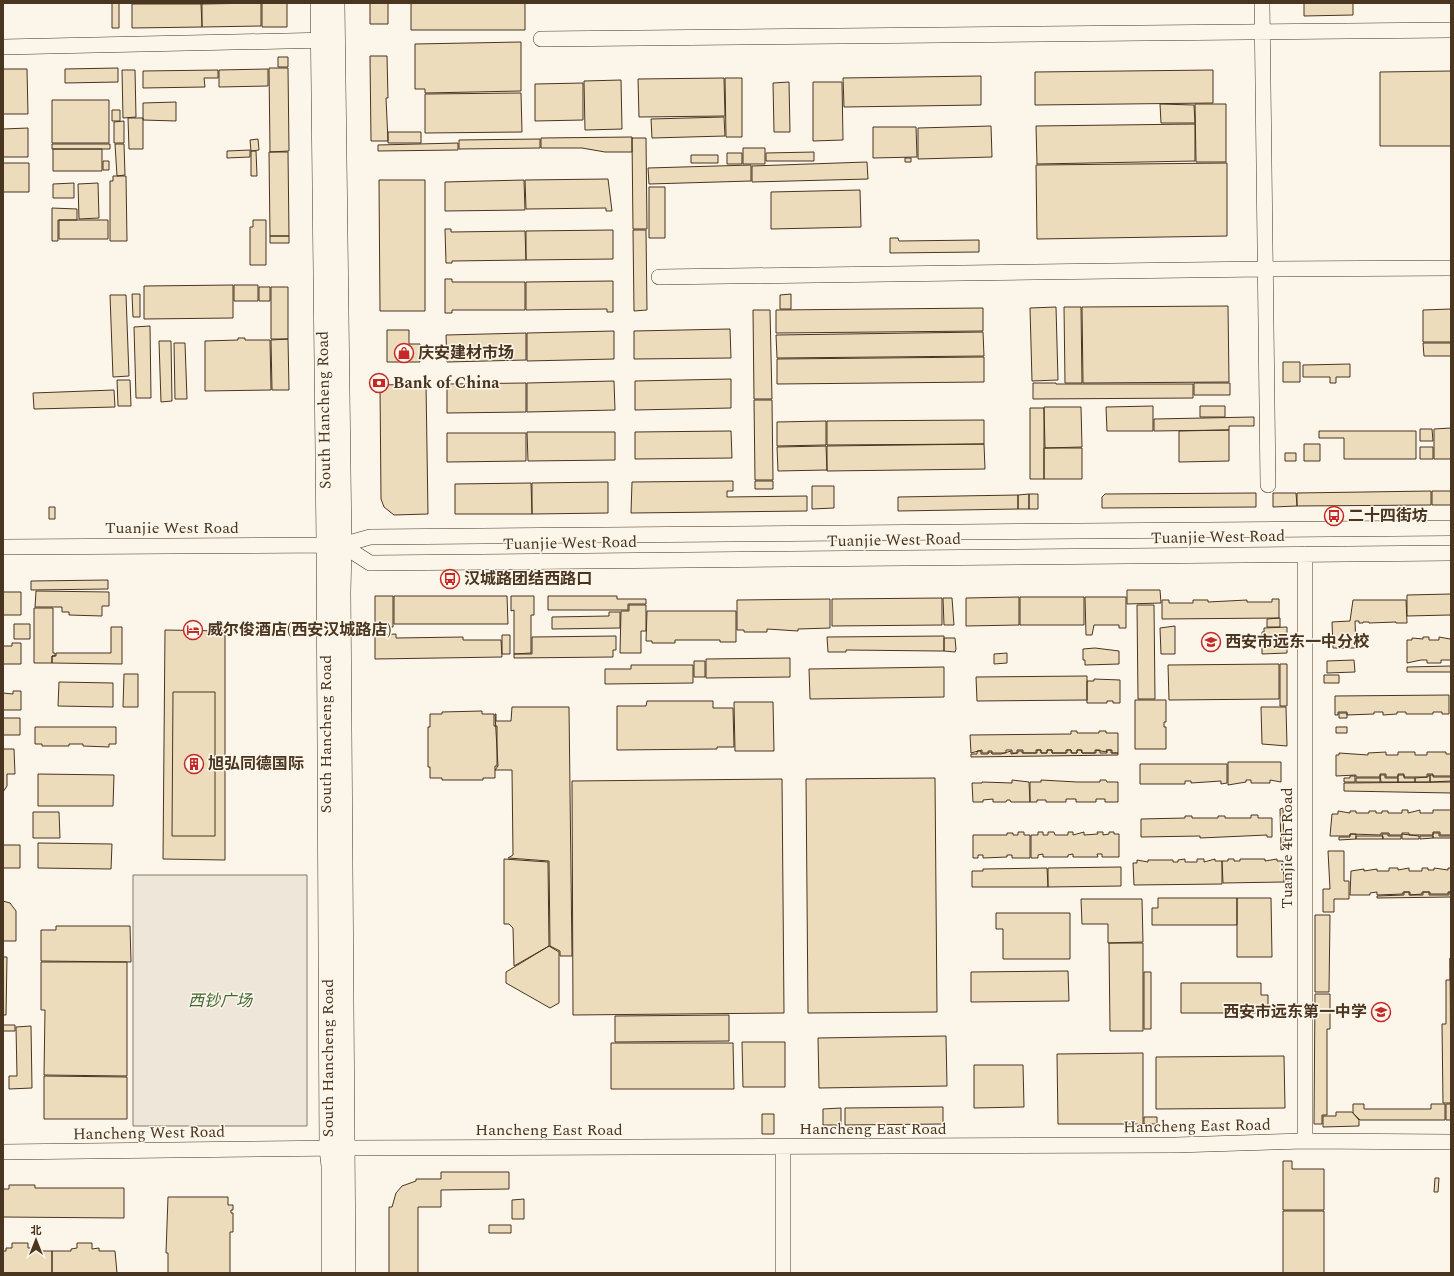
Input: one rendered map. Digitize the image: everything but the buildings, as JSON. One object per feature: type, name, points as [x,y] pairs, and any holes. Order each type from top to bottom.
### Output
[{"type":"main road","name":"South Hancheng Road","points":[[320,3],[328,40]]},
{"type":"main road","name":"South Hancheng Road","points":[[335,3],[328,40],[334,544],[341,600],[337,1149],[346,1273]]},
{"type":"main road","name":"South Hancheng Road","points":[[331,1273],[331,1166],[337,1149]]},
{"type":"street","points":[[1262,3],[1268,485]]},
{"type":"street","points":[[541,39],[1451,30]]},
{"type":"street","points":[[3,47],[328,40]]},
{"type":"street","points":[[659,277],[1451,268]]},
{"type":"street","name":"Tuanjie West Road","points":[[3,547],[334,544],[370,537],[1451,528]]},
{"type":"street","name":"Tuanjie West Road","points":[[334,544],[370,563],[1305,554],[1451,554]]},
{"type":"street","name":"Tuanjie 4th Road","points":[[1305,554],[1305,1141]]},
{"type":"street","name":"Hancheng East Road","points":[[296,1149],[1168,1146],[1305,1141],[1451,1142]]},
{"type":"street","points":[[783,1147],[783,1273]]},
{"type":"street","name":"Hancheng West Road","points":[[3,1152],[296,1149]]},
{"type":"green space","name":"西钞广场","points":[[133,875],[307,875],[307,1126],[133,1126]]},
{"type":"place","name":"庆安建材市场","points":[[404,353]]},
{"type":"place","name":"Bank of China","points":[[379,383]]},
{"type":"place","name":"二十四街坊","points":[[1334,516]]},
{"type":"place","name":"汉城路团结西路口","points":[[450,579]]},
{"type":"place","name":"威尔俊酒店(西安汉城路店)","points":[[193,630]]},
{"type":"place","name":"西安市远东一中分校","points":[[1211,642]]},
{"type":"place","name":"旭弘同德国际","points":[[194,764]]},
{"type":"place","name":"西安市远东第一中学","points":[[1381,1012]]}]
